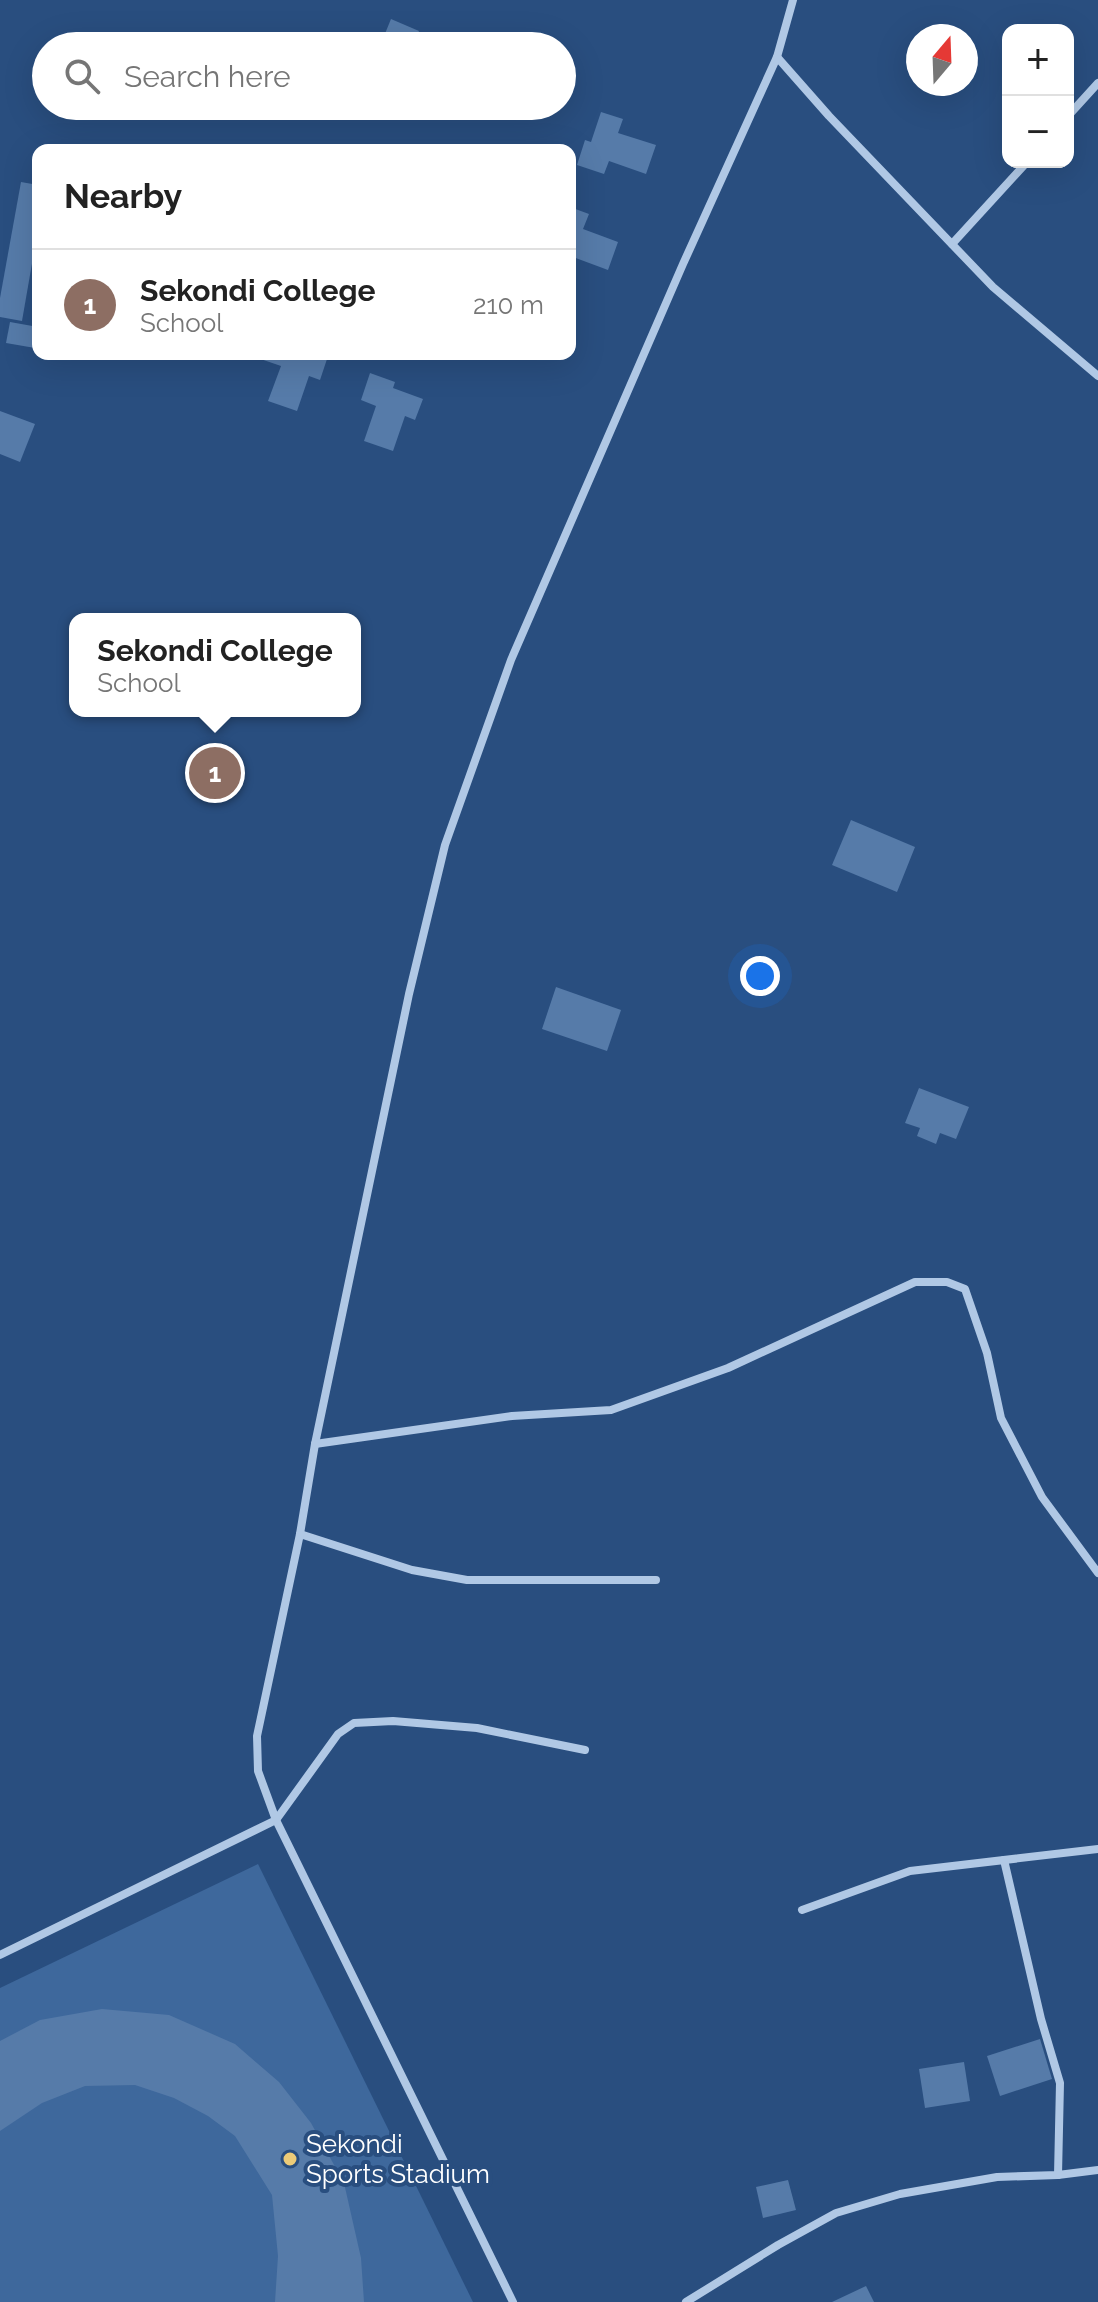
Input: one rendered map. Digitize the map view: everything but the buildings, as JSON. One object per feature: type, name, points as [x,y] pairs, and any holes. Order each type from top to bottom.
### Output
[{"type":"street","points":[[513,2302],[276,1820],[258,1771],[257,1736],[409,994],[445,845],[511,660],[683,264],[777,57],[793,0]]},
{"type":"street","points":[[777,57],[829,116],[993,287],[1098,375]]},
{"type":"street","points":[[1074,109],[1098,83]]},
{"type":"street","points":[[952,244],[1022,168]]},
{"type":"street","points":[[315,1444],[512,1416],[611,1410],[728,1368],[915,1282],[947,1282],[965,1289],[987,1353],[1001,1418],[1042,1497],[1098,1573]]},
{"type":"street","points":[[300,1534],[412,1570],[467,1580],[656,1580]]},
{"type":"street","points":[[0,1955],[276,1820],[338,1734],[354,1723],[393,1721],[477,1728],[585,1750]]},
{"type":"street","points":[[802,1910],[910,1871],[1098,1849]]},
{"type":"street","points":[[1004,1860],[1041,2019],[1060,2083],[1058,2175]]},
{"type":"street","points":[[686,2302],[836,2213],[900,2194],[983,2179],[1098,2170]]},
{"type":"shaded area","points":[[258,1864],[473,2302],[0,2302],[0,1988]]},
{"type":"place","name":"Sekondi College","points":[[215,773]]},
{"type":"place","name":"Sekondi Sports Stadium","points":[[290,2159]]}]
